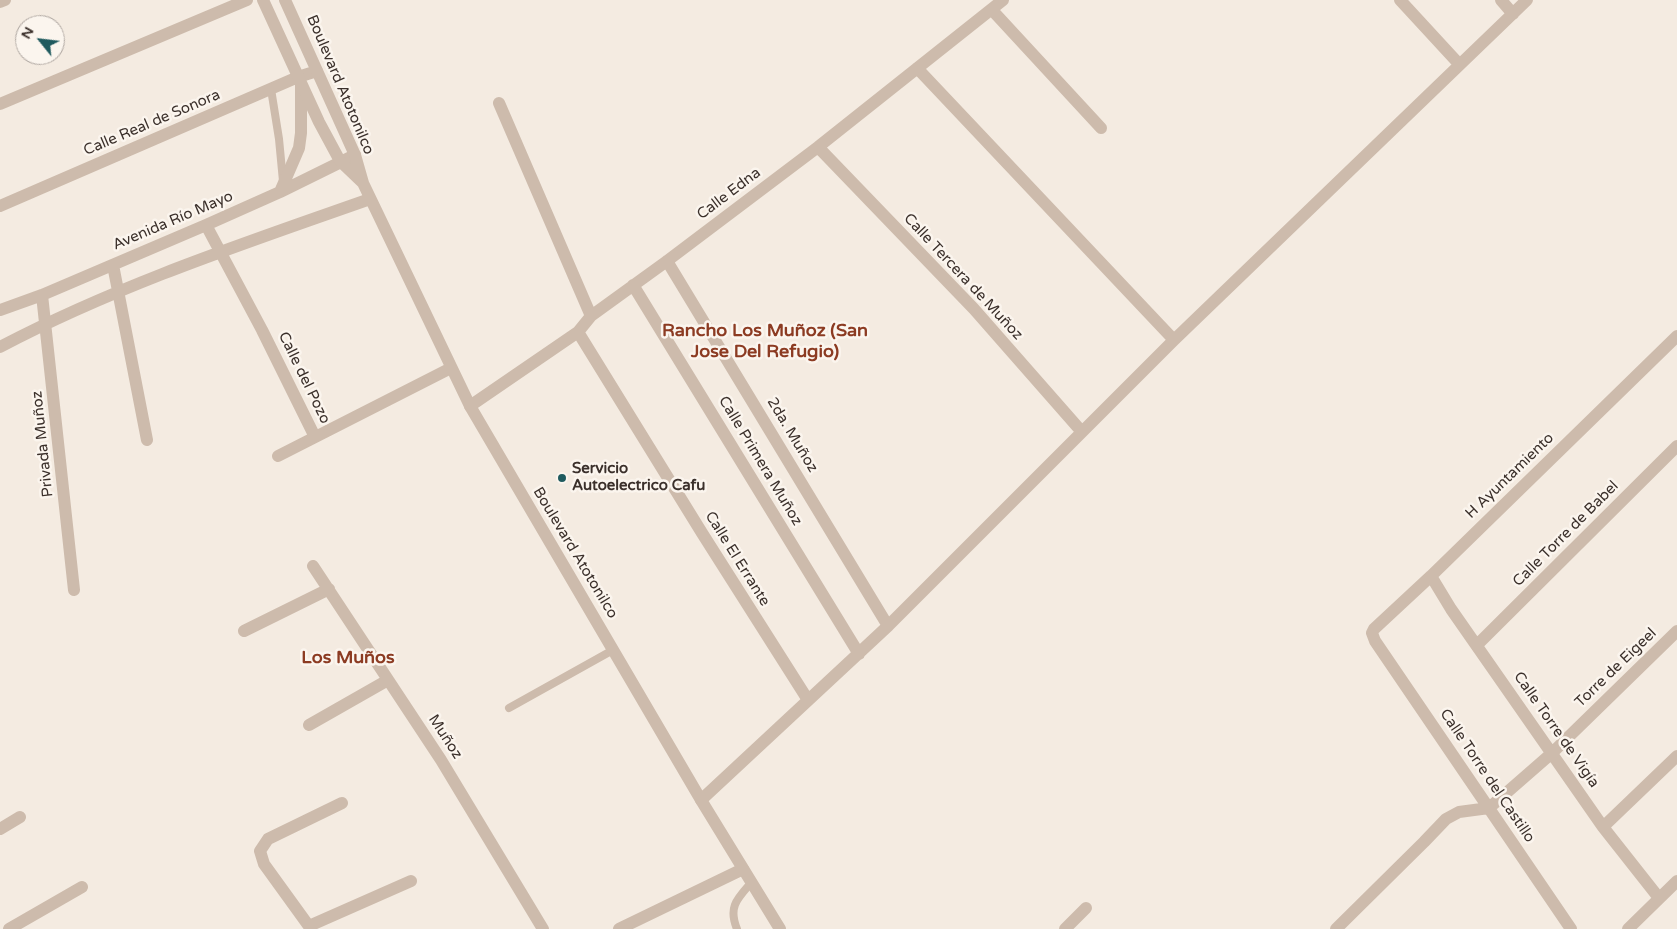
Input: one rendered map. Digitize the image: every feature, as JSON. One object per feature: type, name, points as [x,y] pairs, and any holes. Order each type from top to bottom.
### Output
[{"type":"street","points":[[0,2],[5,0]]},
{"type":"street","points":[[0,104],[247,0]]},
{"type":"street","name":"Boulevard Atotonilco","points":[[263,0],[299,80],[340,161],[362,183]]},
{"type":"street","name":"Boulevard Atotonilco","points":[[286,0],[355,154],[362,183],[470,406],[701,800],[780,929]]},
{"type":"street","name":"Calle Edna","points":[[470,406],[578,332],[591,316],[818,147],[1003,0]]},
{"type":"street","points":[[1400,0],[1459,64]]},
{"type":"street","points":[[1500,0],[1513,14]]},
{"type":"street","points":[[701,800],[888,626],[1174,340],[1527,0]]},
{"type":"street","points":[[992,10],[1102,128]]},
{"type":"street","points":[[917,68],[1174,340]]},
{"type":"street","name":"Calle Real de Sonora","points":[[0,206],[270,89],[299,80],[318,71]]},
{"type":"street","points":[[281,188],[299,148],[301,133],[299,80]]},
{"type":"street","points":[[498,103],[591,316]]},
{"type":"street","name":"Calle Tercera de Muñoz","points":[[818,147],[974,309],[1082,432]]},
{"type":"street","name":"Avenida Río Mayo","points":[[0,310],[206,225],[355,154]]},
{"type":"street","points":[[0,347],[46,323],[118,292],[220,252],[370,199]]},
{"type":"street","name":"Calle del Pozo","points":[[206,225],[262,330],[315,437],[450,368]]},
{"type":"street","name":"2da. Muñoz","points":[[667,261],[888,626]]},
{"type":"street","points":[[112,265],[148,440]]},
{"type":"street","name":"Calle Primera Muñoz","points":[[633,285],[858,654]]},
{"type":"street","name":"Privada Muñoz","points":[[42,294],[74,590]]},
{"type":"street","name":"Calle El Errante","points":[[578,332],[808,700]]},
{"type":"street","name":"H Ayuntamiento","points":[[1375,642],[1372,633],[1374,629],[1431,576],[1677,336]]},
{"type":"street","points":[[278,456],[315,437]]},
{"type":"street","name":"Calle Torre de Babel","points":[[1477,645],[1677,446]]},
{"type":"street","name":"Muñoz","points":[[313,566],[441,760],[543,929]]},
{"type":"street","name":"Calle Torre de Vigía","points":[[1431,576],[1451,609],[1603,827],[1659,898]]},
{"type":"street","points":[[244,631],[329,589]]},
{"type":"street","name":"Torre de Eigeel","points":[[1489,808],[1552,754],[1677,631]]},
{"type":"street","name":"Calle Torre del Castillo","points":[[1375,642],[1571,929]]},
{"type":"street","points":[[309,725],[388,680]]},
{"type":"street","points":[[1603,827],[1677,756]]},
{"type":"street","points":[[342,803],[268,839],[260,851],[264,864],[310,927],[411,881]]},
{"type":"street","points":[[1336,929],[1446,819],[1459,812],[1489,808]]},
{"type":"street","points":[[0,829],[20,817]]},
{"type":"street","points":[[619,929],[743,870]]},
{"type":"street","points":[[1628,929],[1677,881]]},
{"type":"street","points":[[9,929],[82,887]]},
{"type":"street","points":[[1065,929],[1086,908]]},
{"type":"lane","points":[[270,89],[279,139],[281,188]]},
{"type":"lane","points":[[509,708],[613,650]]},
{"type":"lane","points":[[737,929],[733,918],[735,903],[751,882]]},
{"type":"place","name":"Servicio Autoelectrico Cafu","points":[[562,478]]},
{"type":"district","name":"Rancho Los Muñoz (San Jose Del Refugio)","points":[[765,341]]},
{"type":"district","name":"Los Muños","points":[[348,658]]}]
